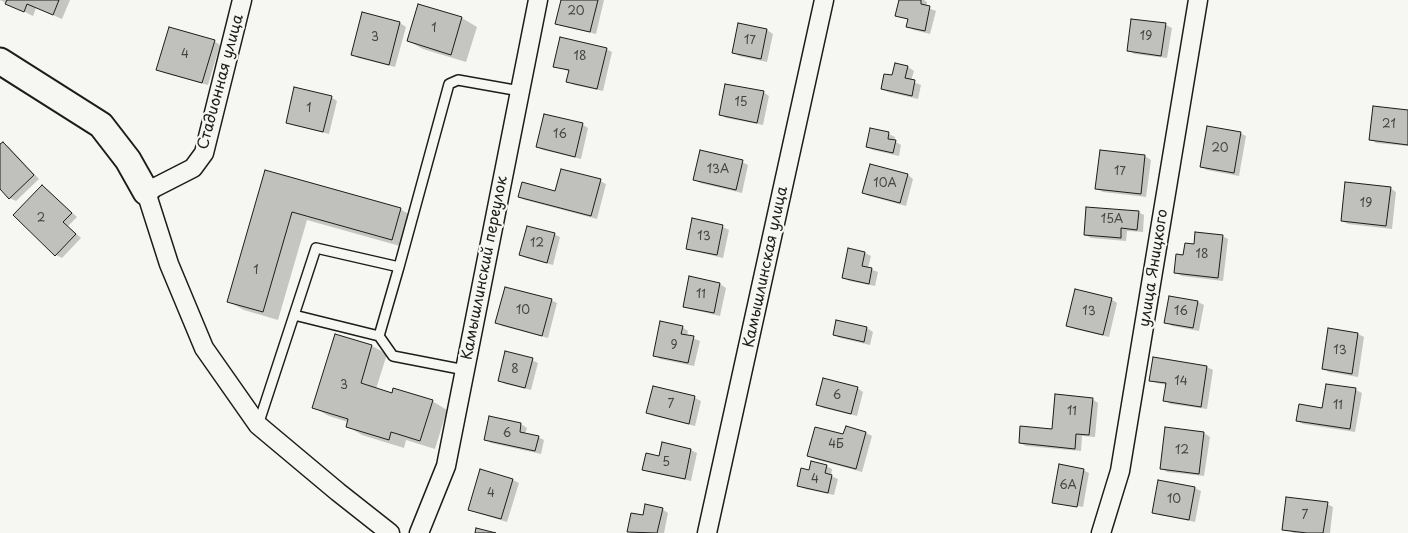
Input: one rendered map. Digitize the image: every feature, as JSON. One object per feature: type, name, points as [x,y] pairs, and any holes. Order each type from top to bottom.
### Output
[{"type":"street","name":"Стадионная улица","points":[[146,192],[193,168],[204,153],[242,0]]},
{"type":"street","name":"Камышлинский переулок","points":[[420,533],[446,466],[538,0]]},
{"type":"street","name":"Камышлинская улица","points":[[707,533],[824,0]]},
{"type":"street","name":"улица Яницкого","points":[[1101,533],[1120,471],[1198,0]]},
{"type":"street","points":[[0,61],[101,125],[128,160],[146,192],[169,264],[204,348],[258,425],[390,533]]},
{"type":"lane","points":[[379,336],[449,84],[458,80],[520,91]]},
{"type":"lane","points":[[258,425],[316,248],[399,267]]},
{"type":"lane","points":[[294,315],[379,336],[393,356],[465,370]]},
{"type":"building","points":[[7,0],[59,0],[53,15],[27,4],[24,12],[5,4]]},
{"type":"building","points":[[561,0],[598,0],[590,32],[555,24]]},
{"type":"building","points":[[899,0],[921,0],[921,4],[930,6],[925,31],[906,27],[908,19],[895,16]]},
{"type":"building","points":[[418,4],[462,17],[451,55],[407,41]]},
{"type":"building","points":[[362,12],[400,22],[389,65],[351,55]]},
{"type":"building","points":[[1131,19],[1166,23],[1161,56],[1127,51]]},
{"type":"building","points":[[738,23],[767,29],[761,59],[732,53]]},
{"type":"building","points":[[169,27],[215,40],[202,83],[156,70]]},
{"type":"building","points":[[560,37],[607,48],[597,89],[566,82],[569,70],[553,67]]},
{"type":"building","points":[[895,63],[908,66],[905,78],[915,80],[912,96],[881,89],[884,74],[892,75]]},
{"type":"building","points":[[725,84],[764,91],[757,123],[719,115]]},
{"type":"building","points":[[294,87],[332,96],[323,132],[286,123]]},
{"type":"building","points":[[1373,106],[1408,110],[1408,145],[1369,140]]},
{"type":"building","points":[[544,114],[583,123],[575,157],[536,147]]},
{"type":"building","points":[[1207,126],[1241,132],[1234,173],[1200,167]]},
{"type":"building","points":[[870,128],[889,132],[888,139],[896,140],[893,153],[866,147]]},
{"type":"building","points":[[3,142],[34,175],[9,199],[0,189],[0,144]]},
{"type":"building","points":[[700,150],[743,160],[736,190],[693,180]]},
{"type":"building","points":[[1100,150],[1145,155],[1141,194],[1095,189]]},
{"type":"building","points":[[870,164],[908,174],[900,203],[862,193]]},
{"type":"building","points":[[561,169],[601,179],[591,216],[518,197],[522,182],[555,191]]},
{"type":"building","points":[[265,170],[401,208],[392,240],[292,212],[263,312],[227,302]]},
{"type":"building","points":[[1345,182],[1391,187],[1386,226],[1341,221]]},
{"type":"building","points":[[42,185],[72,213],[63,222],[76,234],[55,256],[13,215]]},
{"type":"building","points":[[1086,207],[1139,211],[1137,230],[1121,228],[1121,238],[1084,235]]},
{"type":"building","points":[[692,218],[723,225],[717,255],[686,249]]},
{"type":"building","points":[[527,226],[555,233],[547,263],[519,255]]},
{"type":"building","points":[[1195,232],[1223,235],[1218,278],[1174,273],[1176,254],[1183,255],[1185,243],[1194,244]]},
{"type":"building","points":[[848,248],[865,252],[862,266],[872,268],[869,284],[842,278]]},
{"type":"building","points":[[689,276],[720,283],[714,313],[683,307]]},
{"type":"building","points":[[505,287],[552,299],[542,336],[495,323]]},
{"type":"building","points":[[1075,289],[1112,298],[1103,335],[1066,326]]},
{"type":"building","points":[[1169,296],[1198,301],[1193,328],[1164,323]]},
{"type":"building","points":[[836,320],[867,327],[864,342],[833,335]]},
{"type":"building","points":[[660,321],[683,326],[681,334],[694,336],[688,363],[653,356]]},
{"type":"building","points":[[1328,328],[1358,333],[1352,374],[1322,369]]},
{"type":"building","points":[[335,334],[372,345],[361,383],[392,393],[393,388],[433,400],[420,441],[391,432],[389,440],[346,427],[348,419],[312,408]]},
{"type":"building","points":[[505,351],[533,358],[525,388],[498,381]]},
{"type":"building","points":[[1153,357],[1207,366],[1201,407],[1163,401],[1166,383],[1149,381]]},
{"type":"building","points":[[823,378],[858,387],[851,414],[816,405]]},
{"type":"building","points":[[1326,384],[1356,388],[1350,429],[1296,421],[1299,404],[1322,408]]},
{"type":"building","points":[[653,386],[695,396],[689,424],[646,413]]},
{"type":"building","points":[[1055,394],[1093,398],[1089,435],[1076,434],[1075,449],[1019,443],[1020,426],[1052,429]]},
{"type":"building","points":[[489,416],[521,423],[520,432],[539,436],[535,451],[484,440]]},
{"type":"building","points":[[846,426],[866,432],[856,469],[807,456],[815,427],[843,434]]},
{"type":"building","points":[[1165,427],[1204,432],[1199,474],[1160,469]]},
{"type":"building","points":[[662,442],[691,449],[685,479],[642,470],[646,453],[659,456]]},
{"type":"building","points":[[811,461],[827,465],[825,473],[832,475],[828,493],[797,486],[801,468],[809,470]]},
{"type":"building","points":[[1059,464],[1084,469],[1077,507],[1052,503]]},
{"type":"building","points":[[480,469],[513,479],[501,519],[468,510]]},
{"type":"building","points":[[1158,480],[1195,487],[1189,520],[1152,513]]},
{"type":"building","points":[[1286,497],[1328,502],[1323,533],[1282,530]]},
{"type":"building","points":[[645,504],[663,508],[657,533],[627,532],[631,513],[643,515]]},
{"type":"building","points":[[476,528],[496,533],[475,533]]}]
